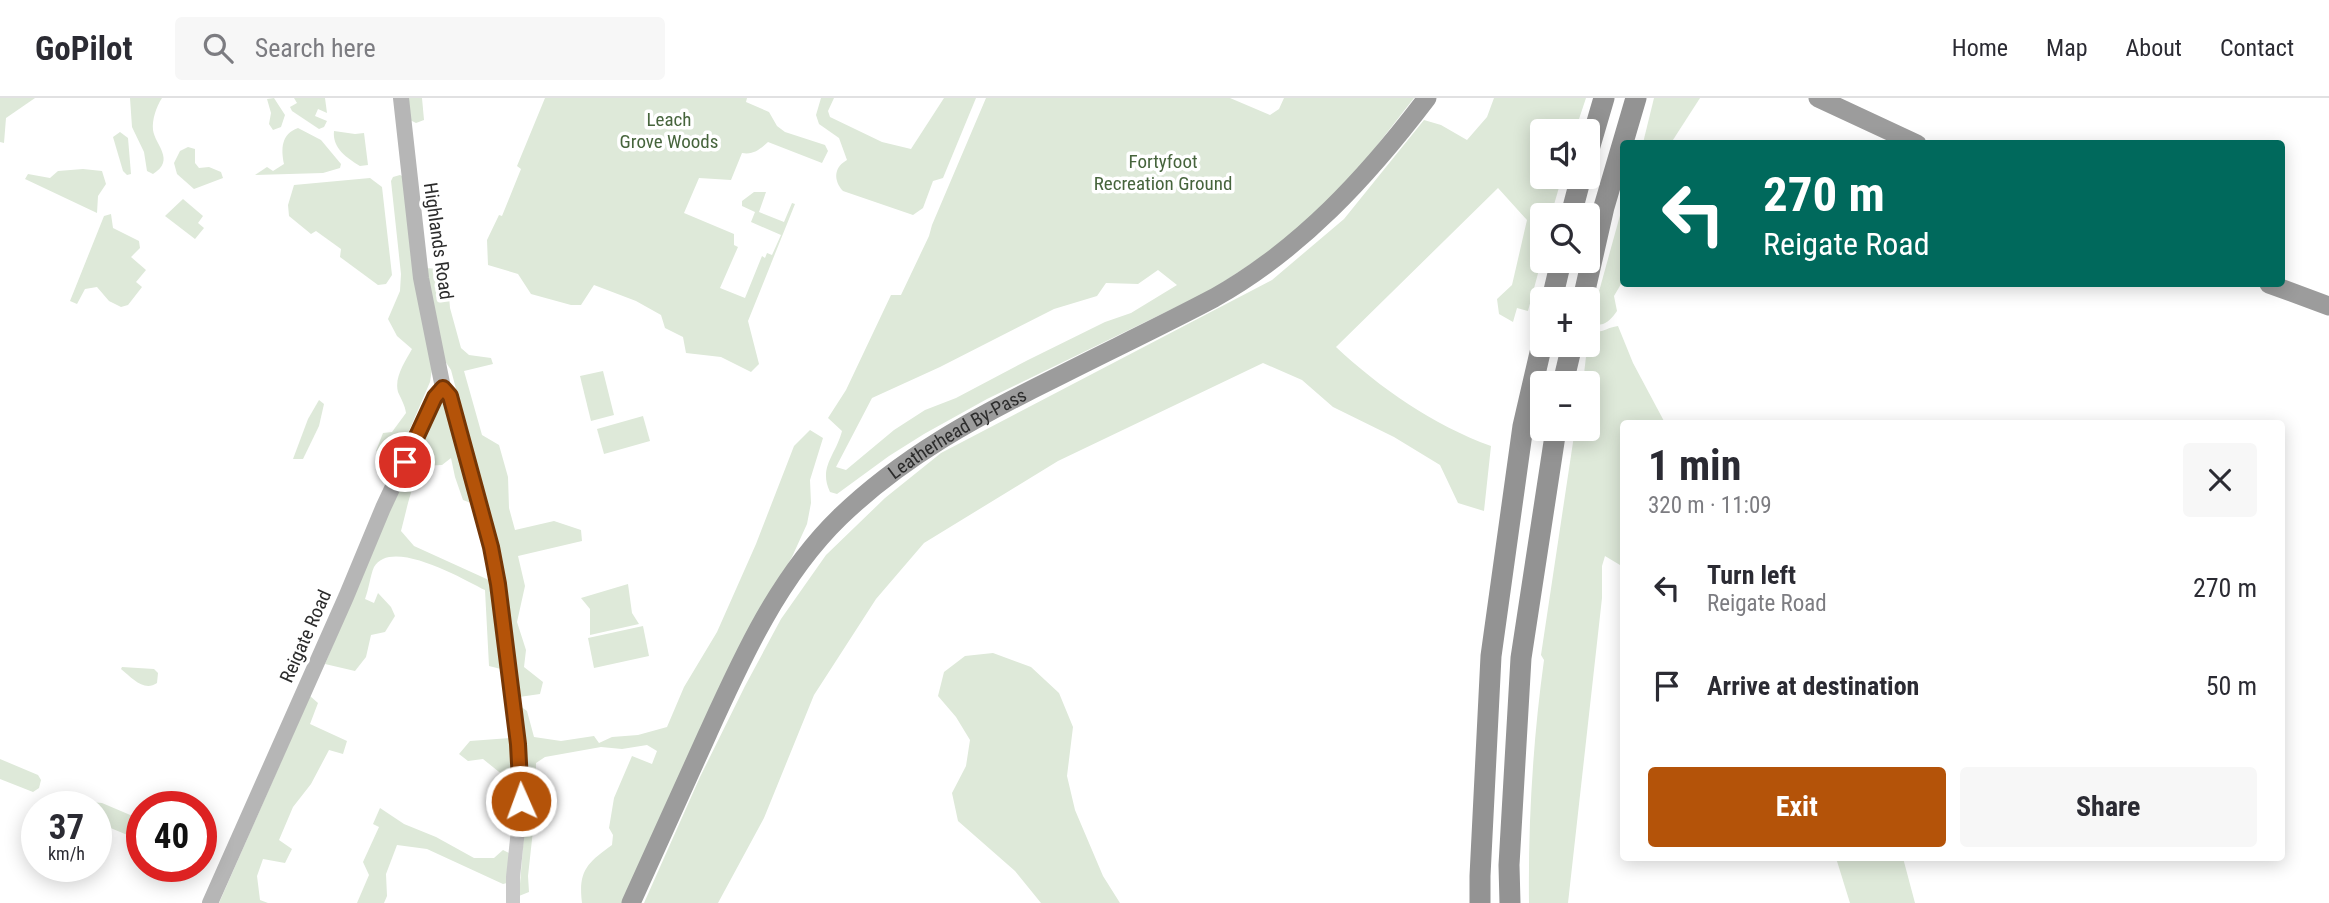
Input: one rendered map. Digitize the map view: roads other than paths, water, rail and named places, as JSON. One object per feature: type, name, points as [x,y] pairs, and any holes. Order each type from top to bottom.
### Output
[{"type":"highway","name":"Leatherhead By-Pass","points":[[631,903],[734,676],[762,622],[811,550],[838,518],[883,479],[943,437],[985,413],[1214,298],[1288,250],[1349,192],[1427,98]]},
{"type":"highway","points":[[1598,119],[1604,98]]},
{"type":"highway","points":[[1624,140],[1636,98]]},
{"type":"highway","points":[[1818,98],[1908,140]]},
{"type":"highway","points":[[1586,287],[1620,152]]},
{"type":"highway","points":[[2277,287],[2329,306]]},
{"type":"highway","points":[[1480,903],[1492,656],[1523,426],[1539,357]]},
{"type":"highway","points":[[1510,903],[1509,865],[1521,658],[1554,441]]},
{"type":"main road","name":"Highlands Road","points":[[401,98],[421,278],[443,388]]},
{"type":"main road","name":"Reigate Road","points":[[210,903],[383,508],[435,397],[443,388]]},
{"type":"street","points":[[443,388],[450,396],[491,547],[500,597],[520,771],[521,801],[513,903]]},
{"type":"park label","name":"Leach Grove Woods","points":[[669,130]]},
{"type":"park label","name":"Fortyfoot Recreation Ground","points":[[1163,172]]}]
